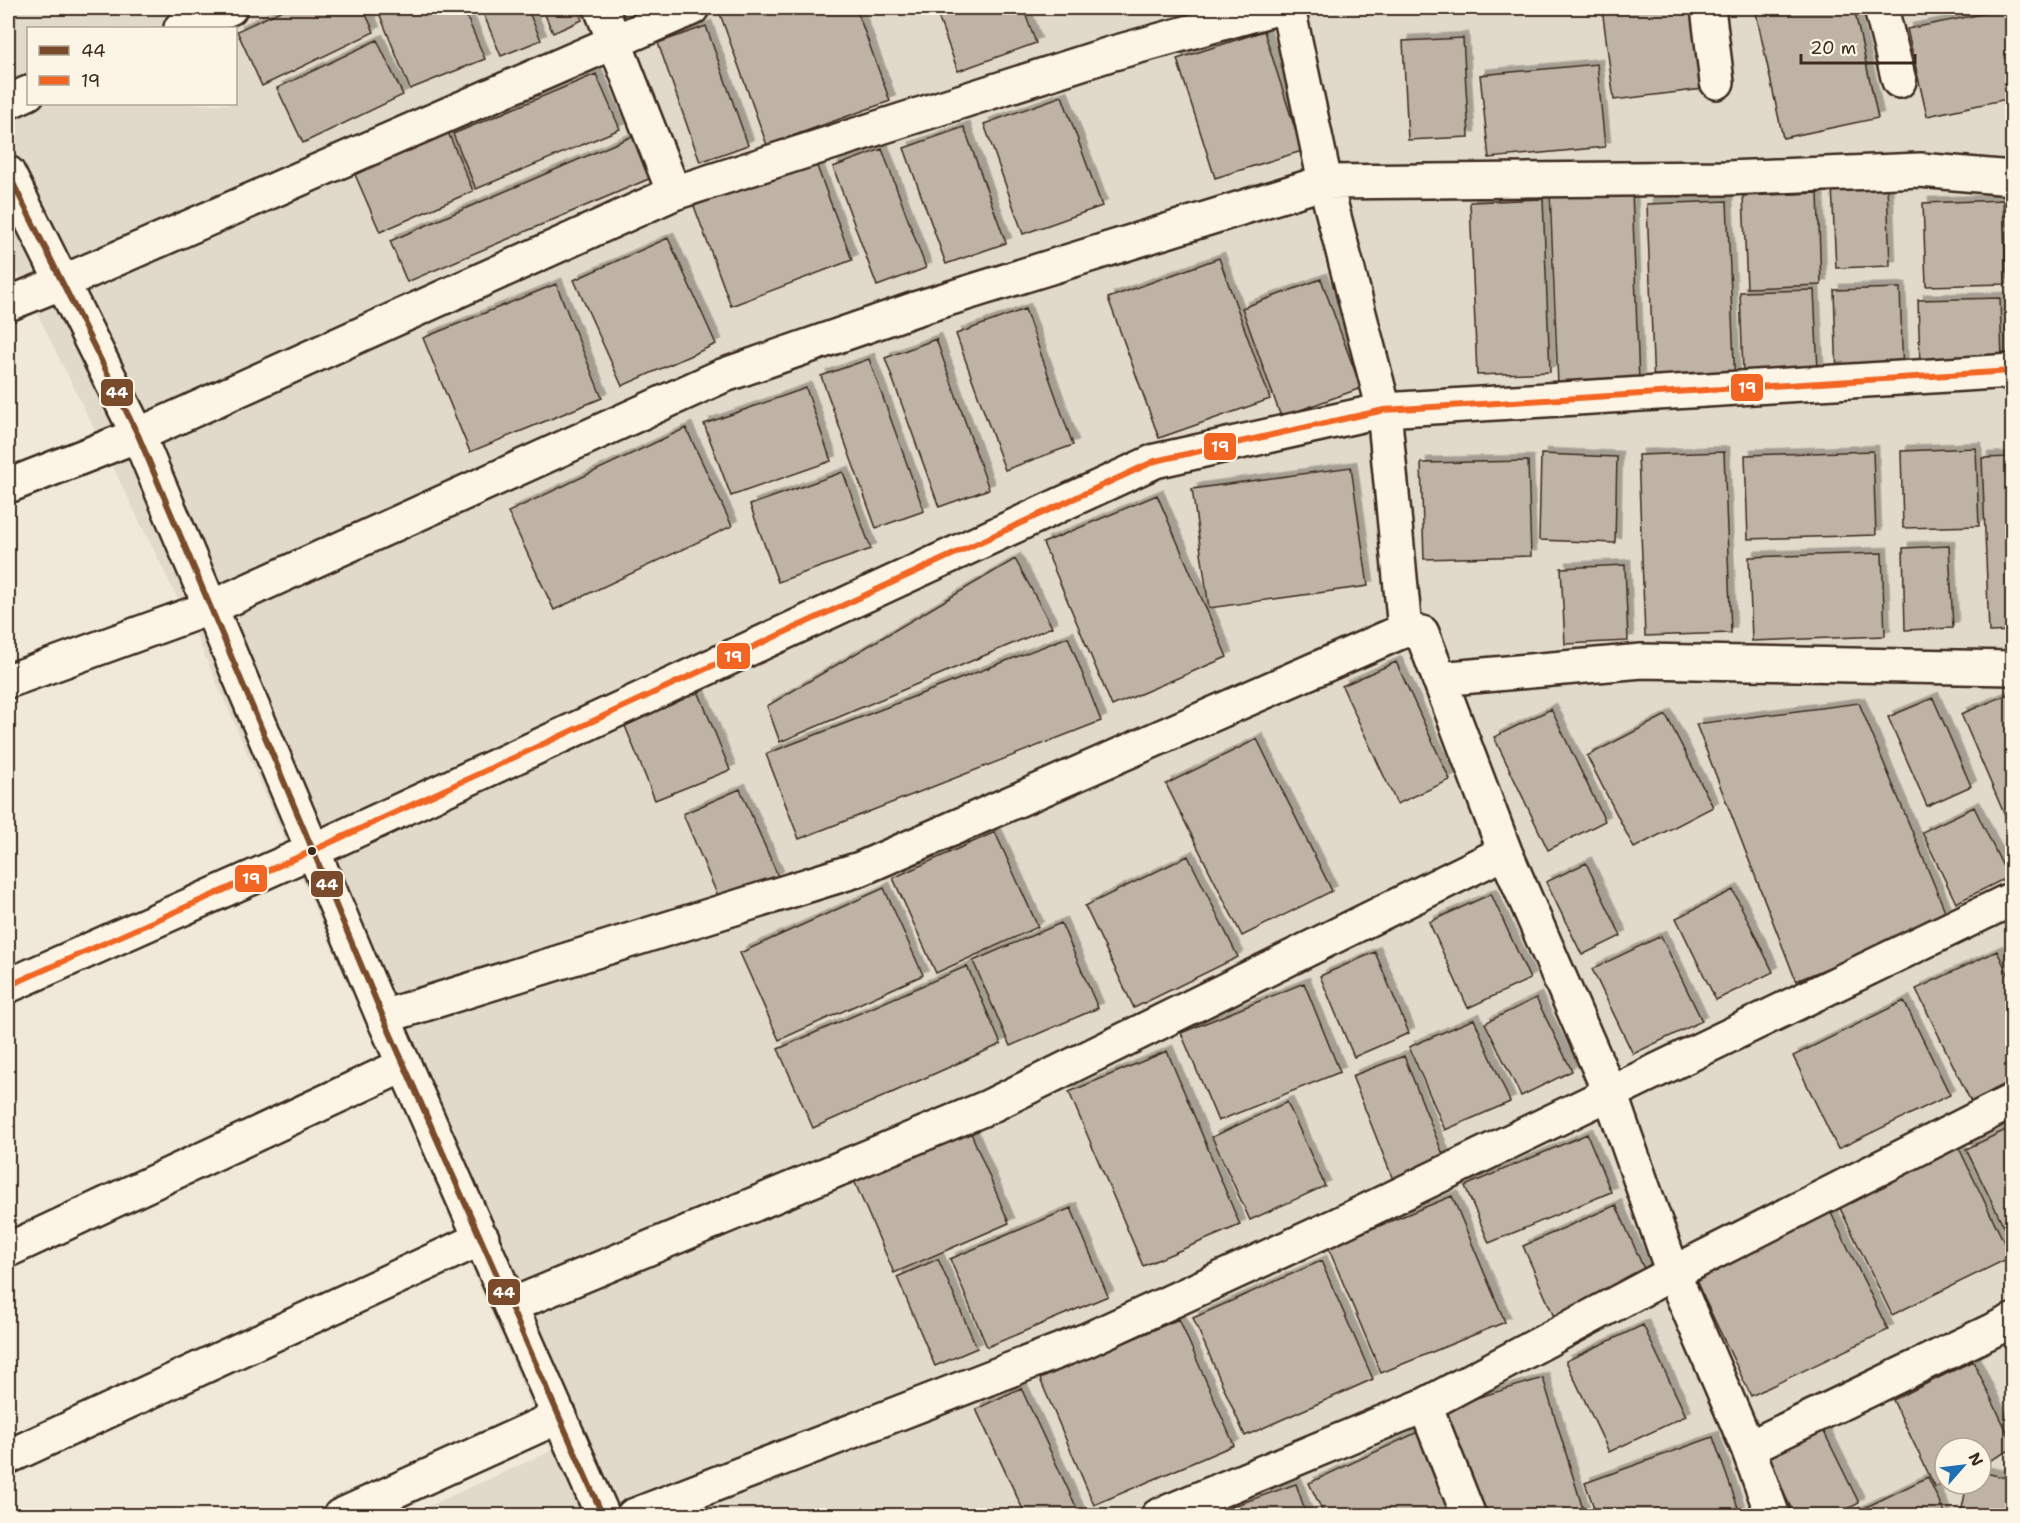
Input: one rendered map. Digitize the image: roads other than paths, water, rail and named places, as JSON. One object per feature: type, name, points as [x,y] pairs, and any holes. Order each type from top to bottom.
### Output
[{"type":"street","points":[[184,27],[231,8]]},
{"type":"street","points":[[601,8],[674,193]]},
{"type":"street","points":[[8,304],[692,8]]},
{"type":"street","points":[[8,486],[138,435],[674,193],[1110,54],[1277,8]]},
{"type":"street","points":[[1288,8],[1325,183],[1384,410],[1405,630]]},
{"type":"street","points":[[1708,8],[1717,82]]},
{"type":"street","points":[[1881,8],[1899,81]]},
{"type":"street","points":[[8,102],[27,93]]},
{"type":"street","points":[[8,681],[212,607],[722,376],[915,309],[1325,183],[1727,178],[1920,170],[2013,178]]},
{"type":"street","points":[[8,173],[138,435],[383,1017],[603,1515]]},
{"type":"street","points":[[8,986],[312,852],[1155,461],[1384,410],[2013,371]]},
{"type":"street","points":[[383,1017],[860,869],[1405,630],[1422,633],[1505,852],[1610,1093],[1673,1274],[1748,1448],[1773,1515]]},
{"type":"street","points":[[1439,679],[1642,661],[2013,668]]},
{"type":"street","points":[[512,1305],[988,1107],[1505,852]]},
{"type":"street","points":[[633,1515],[1087,1340],[1335,1226],[2013,899]]},
{"type":"street","points":[[8,1250],[404,1065]]},
{"type":"street","points":[[1158,1515],[1425,1405],[1673,1274],[2013,1101]]},
{"type":"street","points":[[8,1457],[482,1238]]},
{"type":"street","points":[[1748,1448],[2013,1321]]},
{"type":"street","points":[[1425,1405],[1469,1515]]},
{"type":"street","points":[[340,1515],[560,1416]]}]
